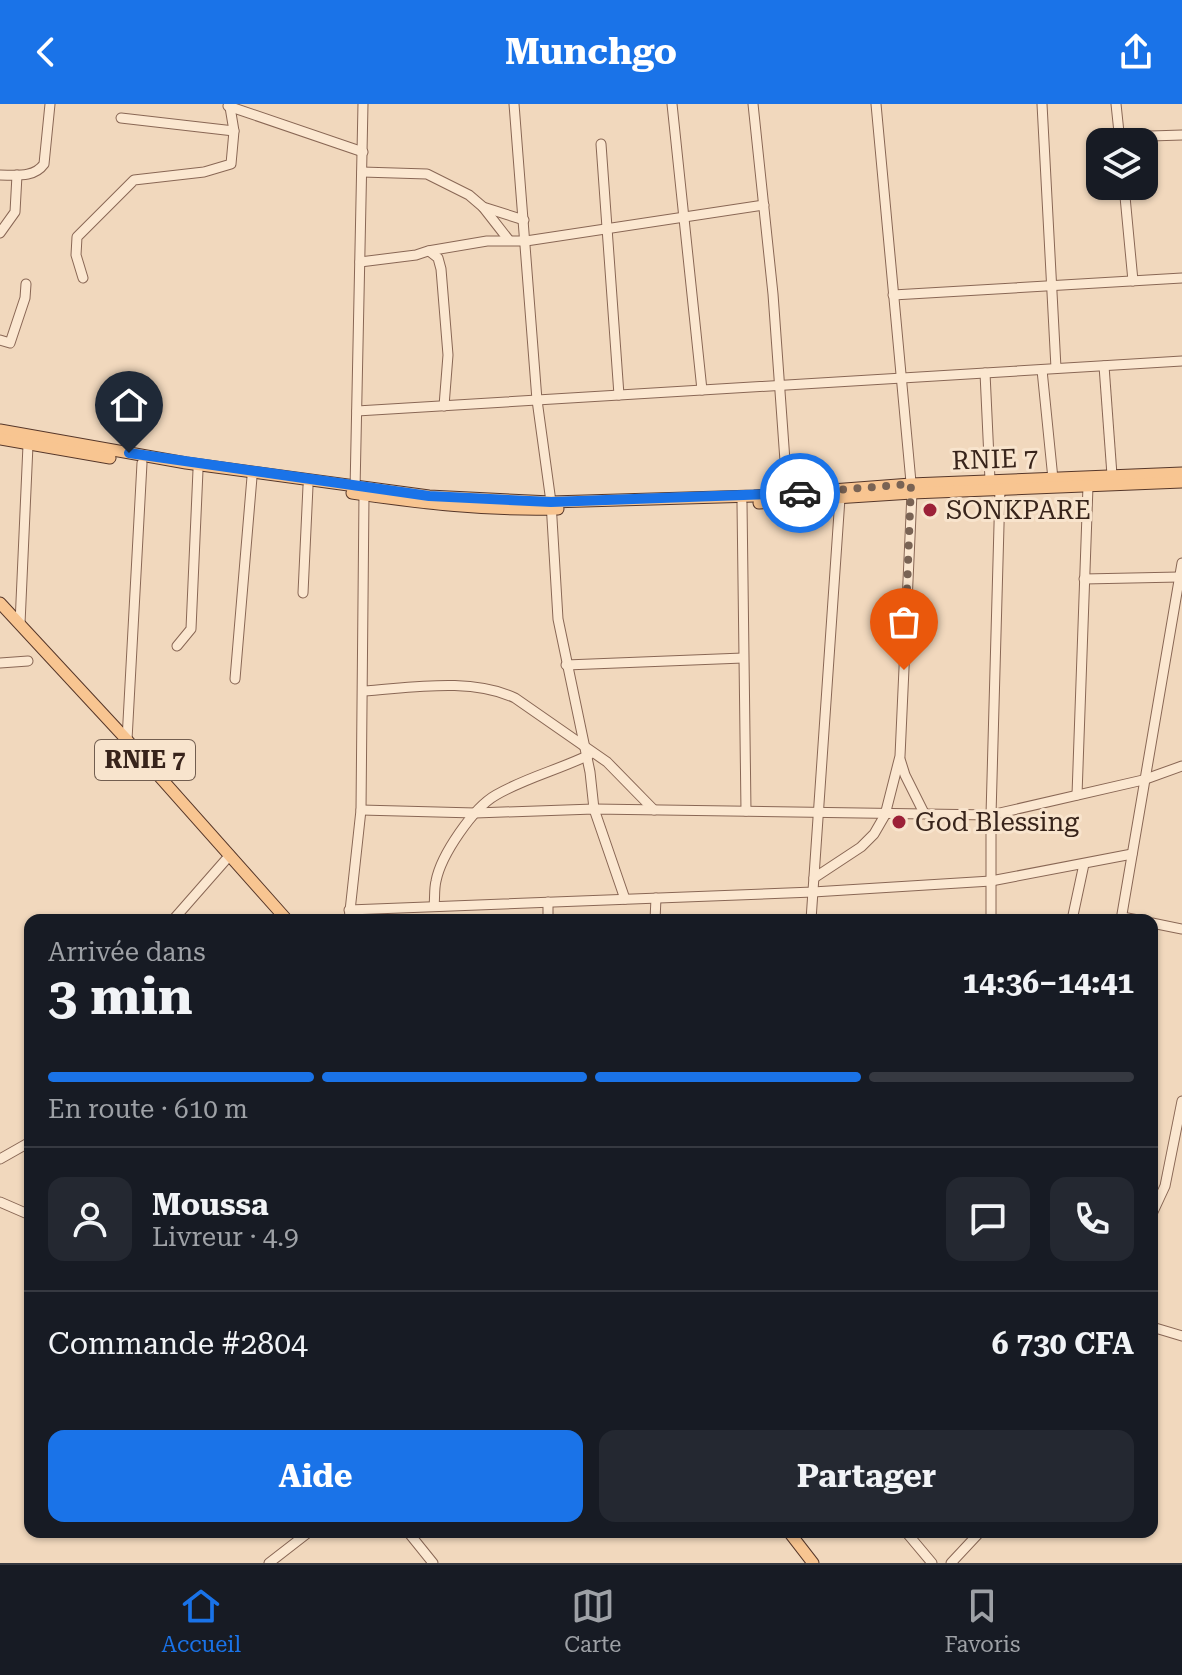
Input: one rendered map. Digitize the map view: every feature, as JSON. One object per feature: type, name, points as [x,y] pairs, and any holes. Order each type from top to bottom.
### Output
[{"type":"main road","name":"RNIE 7","points":[[0,430],[358,491],[404,502],[511,510],[911,488],[1000,489],[1182,482]]},
{"type":"main road","name":"RNIE 7","points":[[0,439],[142,463],[358,491]]},
{"type":"main road","name":"RNIE 7","points":[[552,506],[840,498],[990,480],[1182,473]]},
{"type":"main road","name":"RNIE 7","points":[[0,603],[282,914]]},
{"type":"main road","points":[[794,1538],[813,1563]]},
{"type":"street","points":[[0,175],[31,175],[44,164],[50,104]]},
{"type":"street","points":[[349,914],[361,810],[363,691],[357,411],[363,104]]},
{"type":"street","points":[[514,104],[537,400],[552,506],[558,619],[566,665],[583,744],[590,755],[654,810]]},
{"type":"street","points":[[672,104],[702,390]]},
{"type":"street","points":[[753,104],[785,461]]},
{"type":"street","points":[[814,878],[868,841],[885,815],[900,756],[911,488],[876,104]]},
{"type":"street","points":[[1042,104],[1056,368]]},
{"type":"street","points":[[1116,104],[1118,128]]},
{"type":"street","points":[[228,105],[363,152]]},
{"type":"street","points":[[83,278],[76,255],[77,237],[134,180],[204,172],[231,164],[234,131],[228,105]]},
{"type":"street","points":[[121,118],[234,131]]},
{"type":"street","points":[[1158,137],[1182,135]]},
{"type":"street","points":[[601,144],[619,395]]},
{"type":"street","points":[[362,172],[427,174],[469,195],[483,207],[508,239]]},
{"type":"street","points":[[0,233],[15,212],[17,175]]},
{"type":"street","points":[[1125,200],[1133,281]]},
{"type":"street","points":[[360,262],[764,205]]},
{"type":"street","points":[[483,207],[524,220]]},
{"type":"street","points":[[428,251],[438,258],[441,269],[448,355],[444,406]]},
{"type":"street","points":[[893,295],[1182,278]]},
{"type":"street","points":[[0,340],[10,343],[24,305],[26,284]]},
{"type":"street","points":[[357,411],[1182,361]]},
{"type":"street","points":[[1104,366],[1112,475]]},
{"type":"street","points":[[1042,370],[1053,479]]},
{"type":"street","points":[[985,373],[990,480]]},
{"type":"street","points":[[20,624],[28,445]]},
{"type":"street","points":[[127,740],[142,463]]},
{"type":"street","points":[[177,646],[191,629],[198,470]]},
{"type":"street","points":[[235,679],[252,477]]},
{"type":"street","points":[[303,593],[308,486]]},
{"type":"street","points":[[1077,795],[1088,486]]},
{"type":"street","points":[[991,914],[1000,489]]},
{"type":"street","points":[[811,914],[840,498]]},
{"type":"street","points":[[742,503],[746,811]]},
{"type":"street","points":[[1122,914],[1143,780],[1178,621],[1182,563]]},
{"type":"street","points":[[1084,579],[1179,577]]},
{"type":"street","points":[[566,665],[743,658]]},
{"type":"street","points":[[0,663],[28,661]]},
{"type":"street","points":[[363,691],[452,687],[491,690],[515,698],[583,744]]},
{"type":"street","points":[[590,755],[594,809],[625,899]]},
{"type":"street","points":[[434,906],[439,871],[457,837],[475,813],[494,795],[590,755]]},
{"type":"street","points":[[900,756],[905,775],[924,813]]},
{"type":"street","points":[[361,810],[475,813],[594,809],[991,815],[1143,780],[1182,766]]},
{"type":"street","points":[[358,914],[434,906],[813,892],[991,881],[1132,854]]},
{"type":"street","points":[[178,914],[230,855]]},
{"type":"street","points":[[1073,914],[1084,864]]},
{"type":"street","points":[[655,914],[656,898]]},
{"type":"street","points":[[548,902],[548,914]]},
{"type":"street","points":[[1158,924],[1182,929]]},
{"type":"street","points":[[1158,1201],[1165,1186],[1182,1101]]},
{"type":"street","points":[[0,1159],[24,1145]]},
{"type":"street","points":[[0,1202],[24,1212]]},
{"type":"street","points":[[1158,1329],[1182,1336]]},
{"type":"street","points":[[269,1563],[301,1538]]},
{"type":"street","points":[[413,1538],[433,1563]]},
{"type":"street","points":[[911,1538],[932,1563]]},
{"type":"street","points":[[951,1563],[974,1538]]},
{"type":"way so far","points":[[800,493],[911,484],[904,670]]},
{"type":"place","name":"SONKPARE","points":[[930,510]]},
{"type":"place","name":"God Blessing","points":[[899,822]]},
{"type":"route","points":[[129,453],[429,496],[551,502],[800,493]]}]
